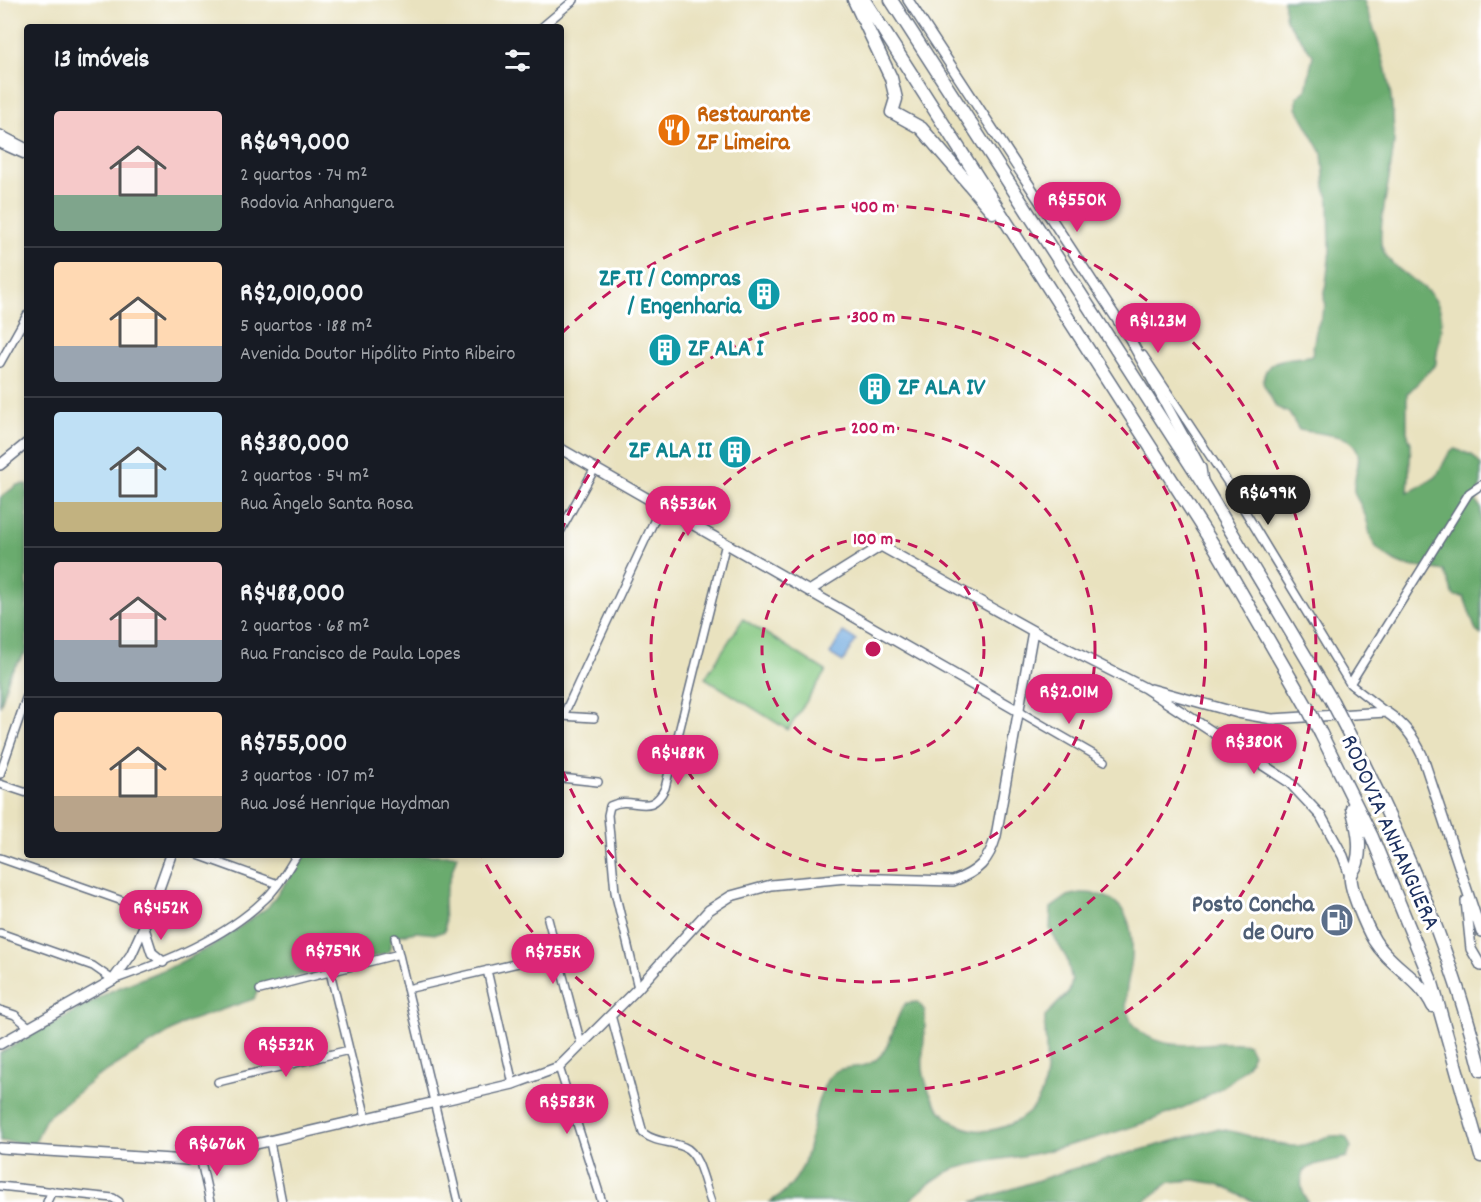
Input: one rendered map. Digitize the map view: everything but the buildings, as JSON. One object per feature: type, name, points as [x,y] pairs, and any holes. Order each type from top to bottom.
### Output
[{"type":"highway","points":[[854,0],[891,78],[896,93],[892,112],[921,128],[1030,258]]},
{"type":"highway","name":"RODOVIA ANHANGUERA","points":[[864,0],[1216,549],[1307,707],[1372,837],[1432,983],[1481,1156]]},
{"type":"highway","name":"RODOVIA ANHANGUERA","points":[[891,0],[1203,484],[1332,702],[1374,783],[1427,906],[1469,1021],[1481,1070]]},
{"type":"highway","points":[[1344,777],[1358,833],[1357,862],[1350,876],[1358,904],[1374,940],[1385,954],[1419,983],[1429,996],[1449,1039]]},
{"type":"street","points":[[546,24],[574,0]]},
{"type":"street","points":[[908,0],[1130,339],[1201,468],[1203,484]]},
{"type":"street","points":[[0,135],[24,147]]},
{"type":"street","points":[[0,143],[24,154]]},
{"type":"street","points":[[0,363],[24,320]]},
{"type":"street","points":[[1130,339],[1149,363],[1226,480],[1350,684],[1400,721],[1412,735],[1422,755],[1481,932]]},
{"type":"street","points":[[0,465],[24,445]]},
{"type":"street","points":[[564,451],[1105,761]]},
{"type":"street","points":[[564,525],[595,468]]},
{"type":"street","points":[[1350,684],[1468,493],[1481,485]]},
{"type":"street","points":[[564,712],[661,506]]},
{"type":"street","points":[[638,987],[615,892],[608,815],[610,806],[619,802],[649,805],[659,800],[665,788],[726,543]]},
{"type":"street","points":[[809,591],[881,546],[1034,631],[1145,688],[1280,776],[1304,796],[1326,824],[1343,856],[1350,876]]},
{"type":"street","points":[[0,1148],[187,1160],[513,1084],[559,1067],[638,987],[709,910],[731,896],[771,885],[846,878],[953,881],[981,867],[991,853],[996,836],[1034,631]]},
{"type":"street","points":[[1145,688],[1238,712],[1272,718],[1386,712]]},
{"type":"street","points":[[0,774],[24,715]]},
{"type":"street","points":[[564,716],[594,718]]},
{"type":"street","points":[[564,778],[598,782]]},
{"type":"street","points":[[0,784],[24,792]]},
{"type":"street","points":[[0,858],[151,911]]},
{"type":"street","points":[[113,980],[131,955],[144,928],[170,858]]},
{"type":"street","points":[[206,858],[278,884]]},
{"type":"street","points":[[0,1044],[113,980],[163,962],[210,939],[264,901],[295,858]]},
{"type":"street","points":[[1464,883],[1475,954],[1481,966]]},
{"type":"street","points":[[548,919],[581,1044]]},
{"type":"street","points":[[144,928],[152,953],[163,962]]},
{"type":"street","points":[[0,933],[93,966],[113,980]]},
{"type":"street","points":[[395,938],[458,1202]]},
{"type":"street","points":[[1475,954],[1481,944]]},
{"type":"street","points":[[260,990],[399,954]]},
{"type":"street","points":[[408,989],[557,954]]},
{"type":"street","points":[[487,970],[513,1084]]},
{"type":"street","points":[[330,972],[366,1119]]},
{"type":"street","points":[[0,1010],[15,1015],[29,1027]]},
{"type":"street","points":[[611,1015],[643,1133],[651,1139],[686,1147],[694,1156],[711,1202]]},
{"type":"street","points":[[218,1082],[349,1050]]},
{"type":"street","points":[[559,1067],[599,1200]]},
{"type":"street","points":[[270,1142],[282,1202]]},
{"type":"street","points":[[200,1157],[210,1202]]},
{"type":"street","points":[[0,1186],[112,1198],[119,1202]]},
{"type":"street","points":[[47,1202],[52,1191]]},
{"type":"green space","points":[[1283,0],[1364,0],[1378,42],[1390,93],[1394,139],[1381,227],[1382,247],[1395,266],[1431,294],[1437,303],[1442,321],[1436,364],[1407,394],[1407,432],[1411,443],[1408,493],[1436,477],[1449,453],[1455,449],[1472,455],[1481,465],[1481,483],[1476,501],[1481,508],[1481,635],[1476,631],[1464,597],[1454,596],[1444,571],[1399,564],[1377,548],[1370,537],[1366,517],[1355,496],[1354,484],[1359,458],[1354,445],[1339,437],[1299,430],[1289,413],[1276,407],[1263,383],[1269,366],[1275,362],[1312,355],[1316,330],[1326,305],[1324,299],[1330,251],[1329,201],[1325,187],[1322,153],[1297,108],[1297,97],[1306,90],[1313,55],[1286,20]]},
{"type":"green space","points":[[24,484],[24,655],[10,673],[0,707],[0,498],[17,485]]},
{"type":"green space","points":[[743,619],[826,671],[788,730],[705,678]]},
{"type":"green space","points":[[303,858],[456,858],[444,898],[445,931],[436,934],[416,932],[392,937],[389,952],[384,954],[260,986],[254,999],[186,1022],[97,1077],[46,1118],[34,1144],[0,1141],[0,1053],[111,991],[175,965],[212,946],[268,907]]},
{"type":"green space","points":[[1080,893],[1106,897],[1122,910],[1128,919],[1131,930],[1132,957],[1126,1005],[1132,1023],[1140,1031],[1164,1043],[1178,1045],[1248,1044],[1253,1054],[1240,1072],[1218,1089],[1190,1105],[1123,1130],[1038,1153],[952,1170],[934,1180],[908,1202],[770,1202],[786,1190],[797,1177],[804,1162],[819,1099],[826,1082],[836,1071],[868,1064],[881,1055],[906,1003],[918,1002],[925,1011],[923,1071],[930,1094],[946,1116],[969,1129],[982,1130],[996,1129],[1011,1124],[1030,1112],[1038,1101],[1045,1081],[1045,1016],[1069,992],[1072,981],[1067,959],[1050,930],[1051,908],[1068,896]]},
{"type":"green space","points":[[1216,1129],[1293,1146],[1339,1136],[1346,1137],[1351,1147],[1347,1157],[1314,1165],[1303,1171],[1302,1187],[1308,1202],[1254,1202],[1218,1184],[1194,1180],[1170,1182],[1144,1202],[972,1202],[1069,1170]]},
{"type":"water","points":[[843,632],[856,640],[843,662],[830,654]]},
{"type":"place","name":"Restaurante ZF Limeira","points":[[674,130]]},
{"type":"place","name":"ZF TI / Compras / Engenharia","points":[[764,294]]},
{"type":"place","name":"ZF ALA I","points":[[665,350]]},
{"type":"place","name":"ZF ALA IV","points":[[875,389]]},
{"type":"place","name":"ZF ALA II","points":[[735,452]]},
{"type":"place","name":"Posto Concha de Ouro","points":[[1337,920]]}]
